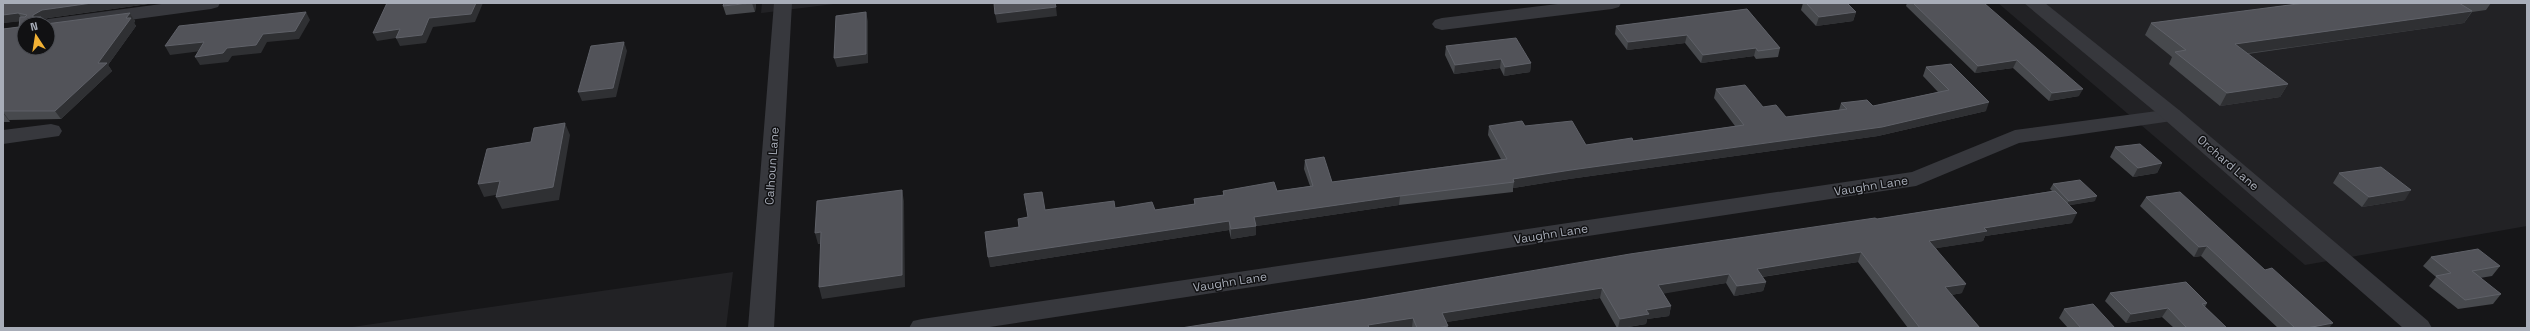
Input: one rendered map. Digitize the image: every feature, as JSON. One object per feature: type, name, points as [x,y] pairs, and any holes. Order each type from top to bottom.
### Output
[{"type":"street","points":[[56,24],[184,5],[211,3]]},
{"type":"street","name":"Calhoun Lane","points":[[761,328],[783,3]]},
{"type":"street","points":[[1442,24],[1612,3]]},
{"type":"street","name":"Orchard Lane","points":[[2033,3],[2172,115],[2418,328]]},
{"type":"street","name":"Vaughn Lane","points":[[922,328],[1916,179],[2015,137],[2172,115]]},
{"type":"street","points":[[3,136],[51,131]]},
{"type":"shaded area","points":[[762,3],[842,3],[761,13]]},
{"type":"shaded area","points":[[1998,3],[2527,3],[2527,226],[2305,265]]},
{"type":"shaded area","points":[[733,272],[726,328],[345,328]]},
{"type":"building","points":[[3,3],[92,3],[42,10],[33,16],[26,16],[27,15],[18,13],[3,15]]},
{"type":"building","points":[[387,3],[476,3],[471,14],[429,18],[422,35],[396,38],[400,29],[373,33]]},
{"type":"building","points":[[724,3],[752,3],[723,6]]},
{"type":"building","points":[[994,3],[1055,3],[1056,7],[995,14]]},
{"type":"building","points":[[1806,3],[1847,3],[1856,12],[1819,17]]},
{"type":"building","points":[[1913,3],[1984,3],[2083,89],[2052,93],[2017,60],[1978,66]]},
{"type":"building","points":[[2305,3],[2459,3],[2472,11],[2235,44],[2288,84],[2227,93],[2175,52],[2186,50],[2151,23]]},
{"type":"building","points":[[1747,9],[1780,48],[1758,51],[1756,48],[1703,55],[1687,35],[1628,42],[1616,26]]},
{"type":"building","points":[[306,12],[295,31],[263,34],[256,45],[227,48],[223,53],[195,57],[204,42],[165,46],[179,26]]},
{"type":"building","points":[[866,12],[866,54],[834,58],[836,16]]},
{"type":"building","points":[[130,13],[126,18],[131,18],[98,63],[107,63],[55,111],[3,111],[3,29],[16,27],[16,56],[56,56],[56,23]]},
{"type":"building","points":[[1516,38],[1531,63],[1505,67],[1501,59],[1455,65],[1446,46]]},
{"type":"building","points":[[624,42],[613,88],[578,92],[591,46]]},
{"type":"building","points":[[1951,64],[1989,102],[1882,127],[1571,170],[1513,179],[1514,182],[1400,196],[1254,217],[1256,226],[1231,229],[1229,221],[988,257],[985,232],[1019,227],[1018,219],[1028,217],[1024,194],[1042,192],[1045,210],[1114,201],[1115,208],[1152,202],[1155,210],[1195,204],[1194,199],[1224,195],[1223,191],[1274,182],[1277,191],[1313,186],[1305,160],[1324,157],[1332,182],[1507,159],[1489,126],[1522,121],[1525,126],[1572,121],[1586,145],[1632,138],[1633,141],[1744,125],[1716,89],[1745,85],[1763,107],[1776,105],[1786,117],[1847,109],[1841,103],[1867,100],[1873,106],[1949,90],[1926,67]]},
{"type":"building","points":[[565,123],[553,187],[496,197],[500,181],[478,184],[487,149],[531,142],[534,128]]},
{"type":"building","points":[[2140,144],[2162,163],[2138,168],[2115,147]]},
{"type":"building","points":[[2381,167],[2411,190],[2369,197],[2339,173]]},
{"type":"building","points":[[2080,180],[2097,196],[2069,201],[2053,184]]},
{"type":"building","points":[[902,190],[902,275],[819,287],[821,232],[815,233],[817,201]]},
{"type":"building","points":[[2055,191],[2077,213],[1984,228],[1987,231],[1929,241],[1966,284],[1945,287],[1980,328],[1920,328],[1861,252],[1757,269],[1766,282],[1737,286],[1729,274],[1658,285],[1671,306],[1646,310],[1649,314],[1620,319],[1602,288],[1442,313],[1448,326],[1437,328],[1417,328],[1413,318],[1368,325],[1369,328],[1181,328],[1367,299],[1630,254],[1875,218],[1877,219]]},
{"type":"building","points":[[2180,192],[2265,270],[2272,268],[2333,323],[2307,328],[2295,328],[2207,246],[2199,247],[2146,197]]},
{"type":"building","points":[[2478,249],[2500,266],[2472,271],[2501,294],[2465,300],[2436,276],[2451,273],[2431,257]]},
{"type":"building","points":[[2186,282],[2207,303],[2202,304],[2227,328],[2187,328],[2168,308],[2131,314],[2110,293]]},
{"type":"building","points":[[2093,304],[2115,328],[2081,328],[2064,309]]}]
